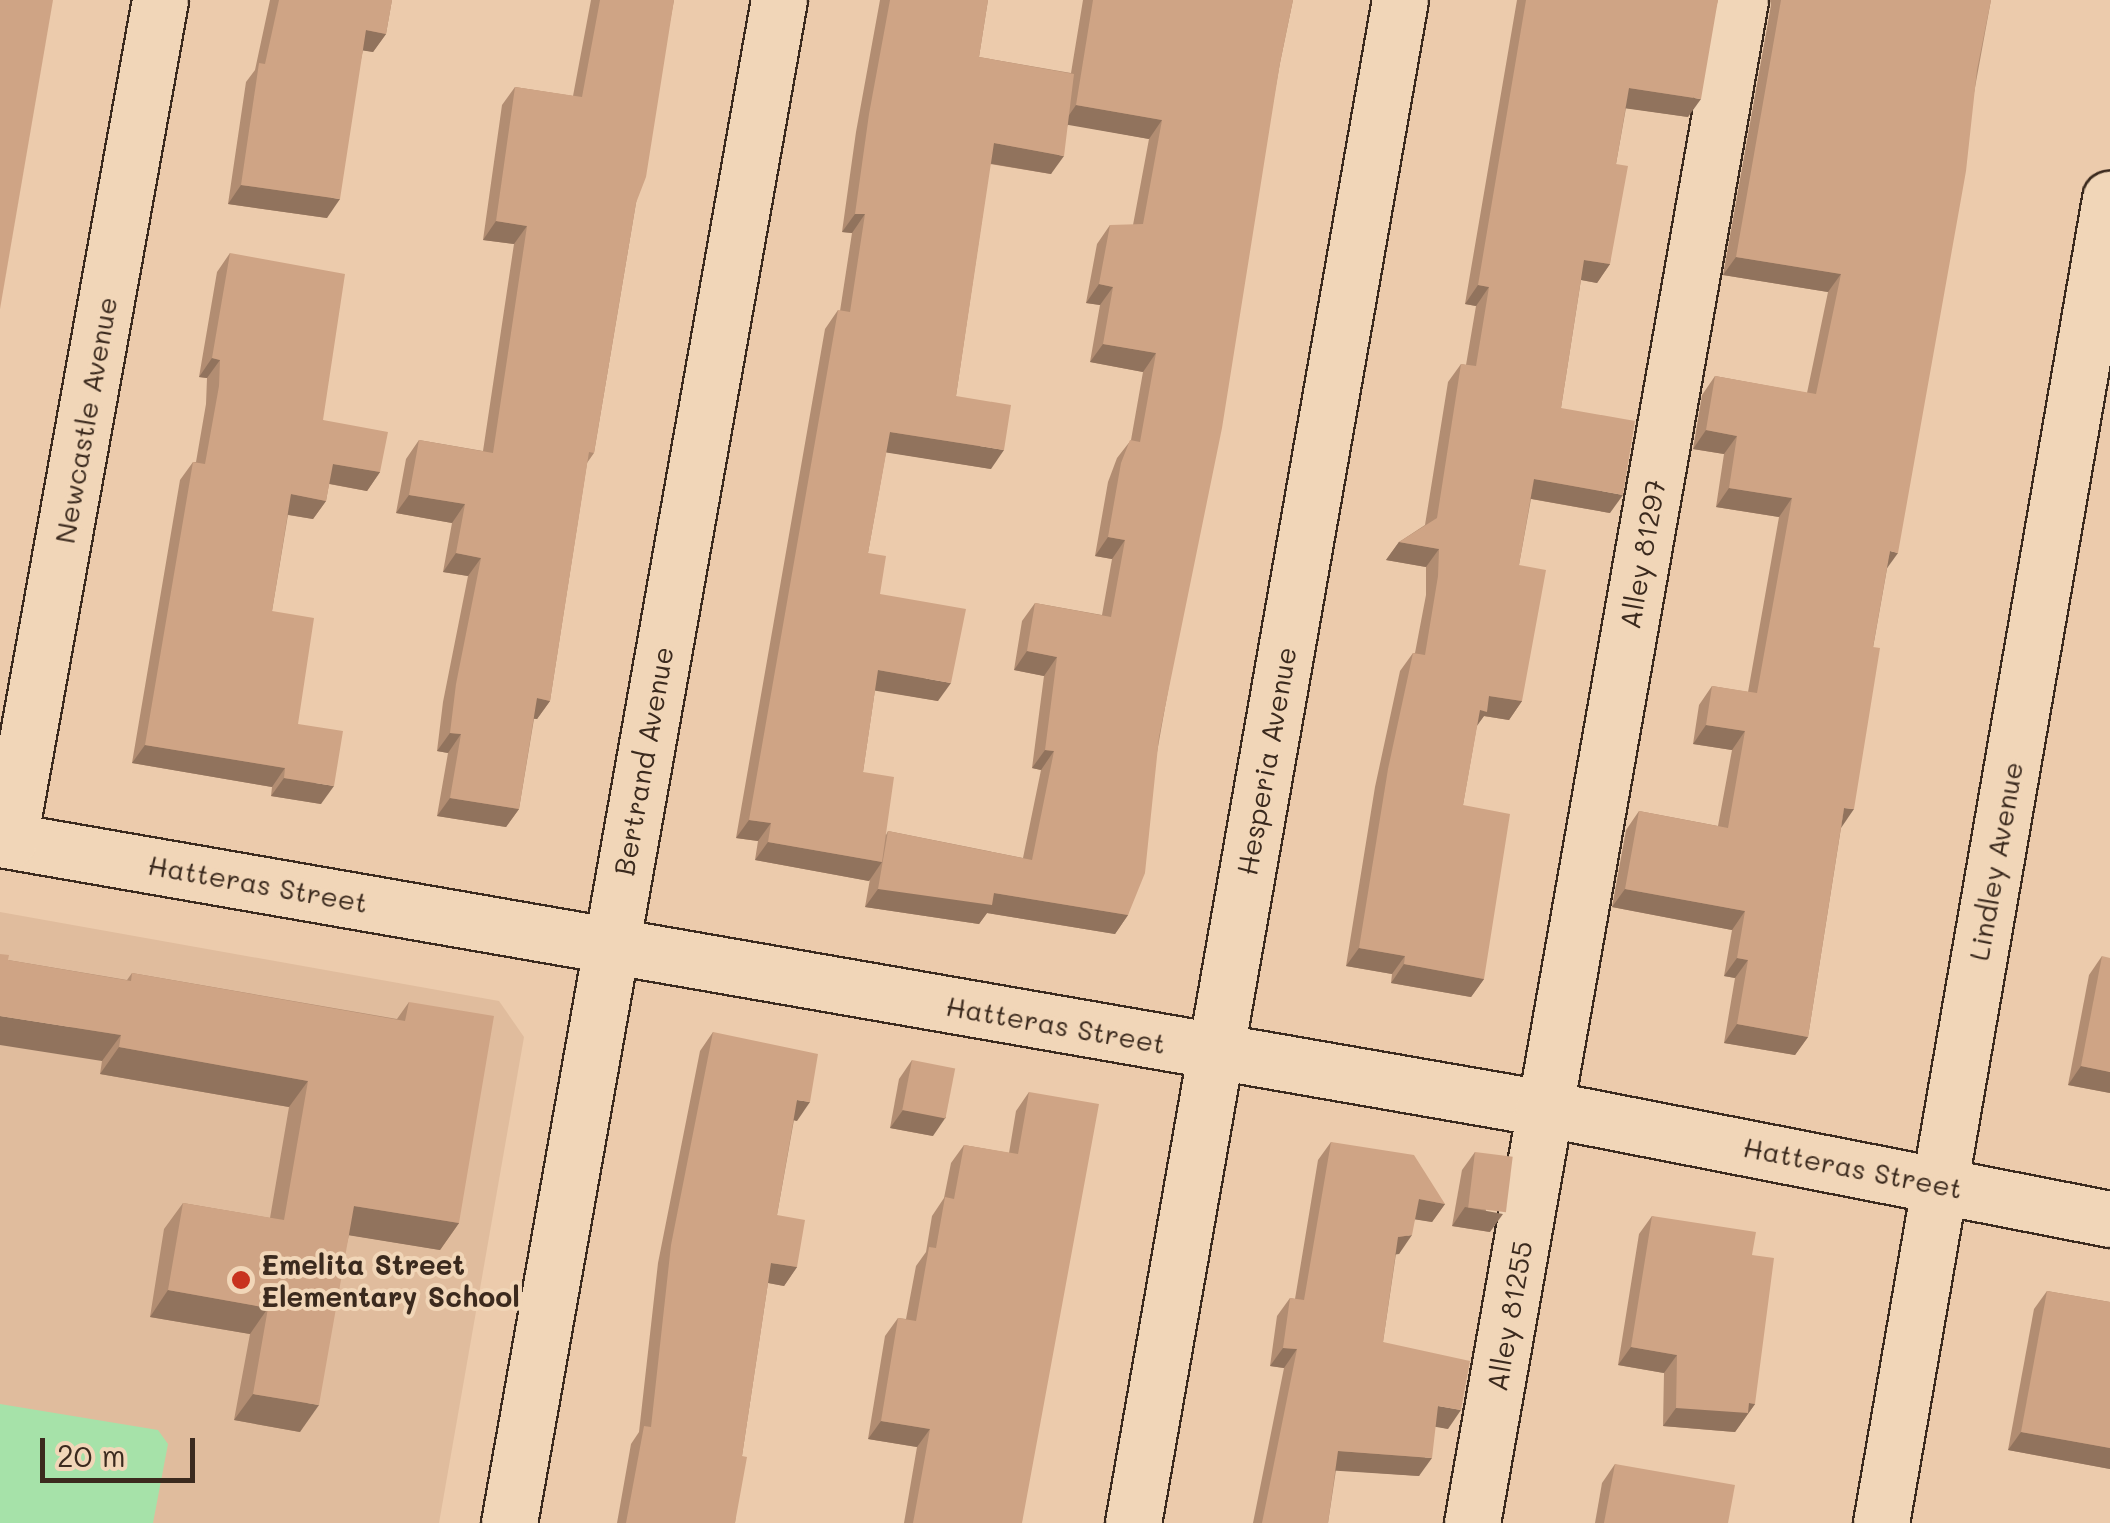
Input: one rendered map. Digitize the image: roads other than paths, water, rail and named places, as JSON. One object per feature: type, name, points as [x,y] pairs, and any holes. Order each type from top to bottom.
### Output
[{"type":"street","name":"Newcastle Avenue","points":[[5,840],[160,0]]},
{"type":"street","name":"Bertrand Avenue","points":[[509,1523],[780,0]]},
{"type":"street","name":"Hesperia Avenue","points":[[1134,1523],[1400,0]]},
{"type":"street","name":"Alley 81297","points":[[1543,1108],[1740,0]]},
{"type":"street","name":"Lindley Avenue","points":[[1880,1523],[2110,200]]},
{"type":"street","name":"Hatteras Street","points":[[5,840],[1543,1108],[2110,1219]]},
{"type":"street","name":"Alley 81255","points":[[1472,1523],[1543,1108]]},
{"type":"place","name":"Emelita Street Elementary School","points":[[241,1280]]}]
